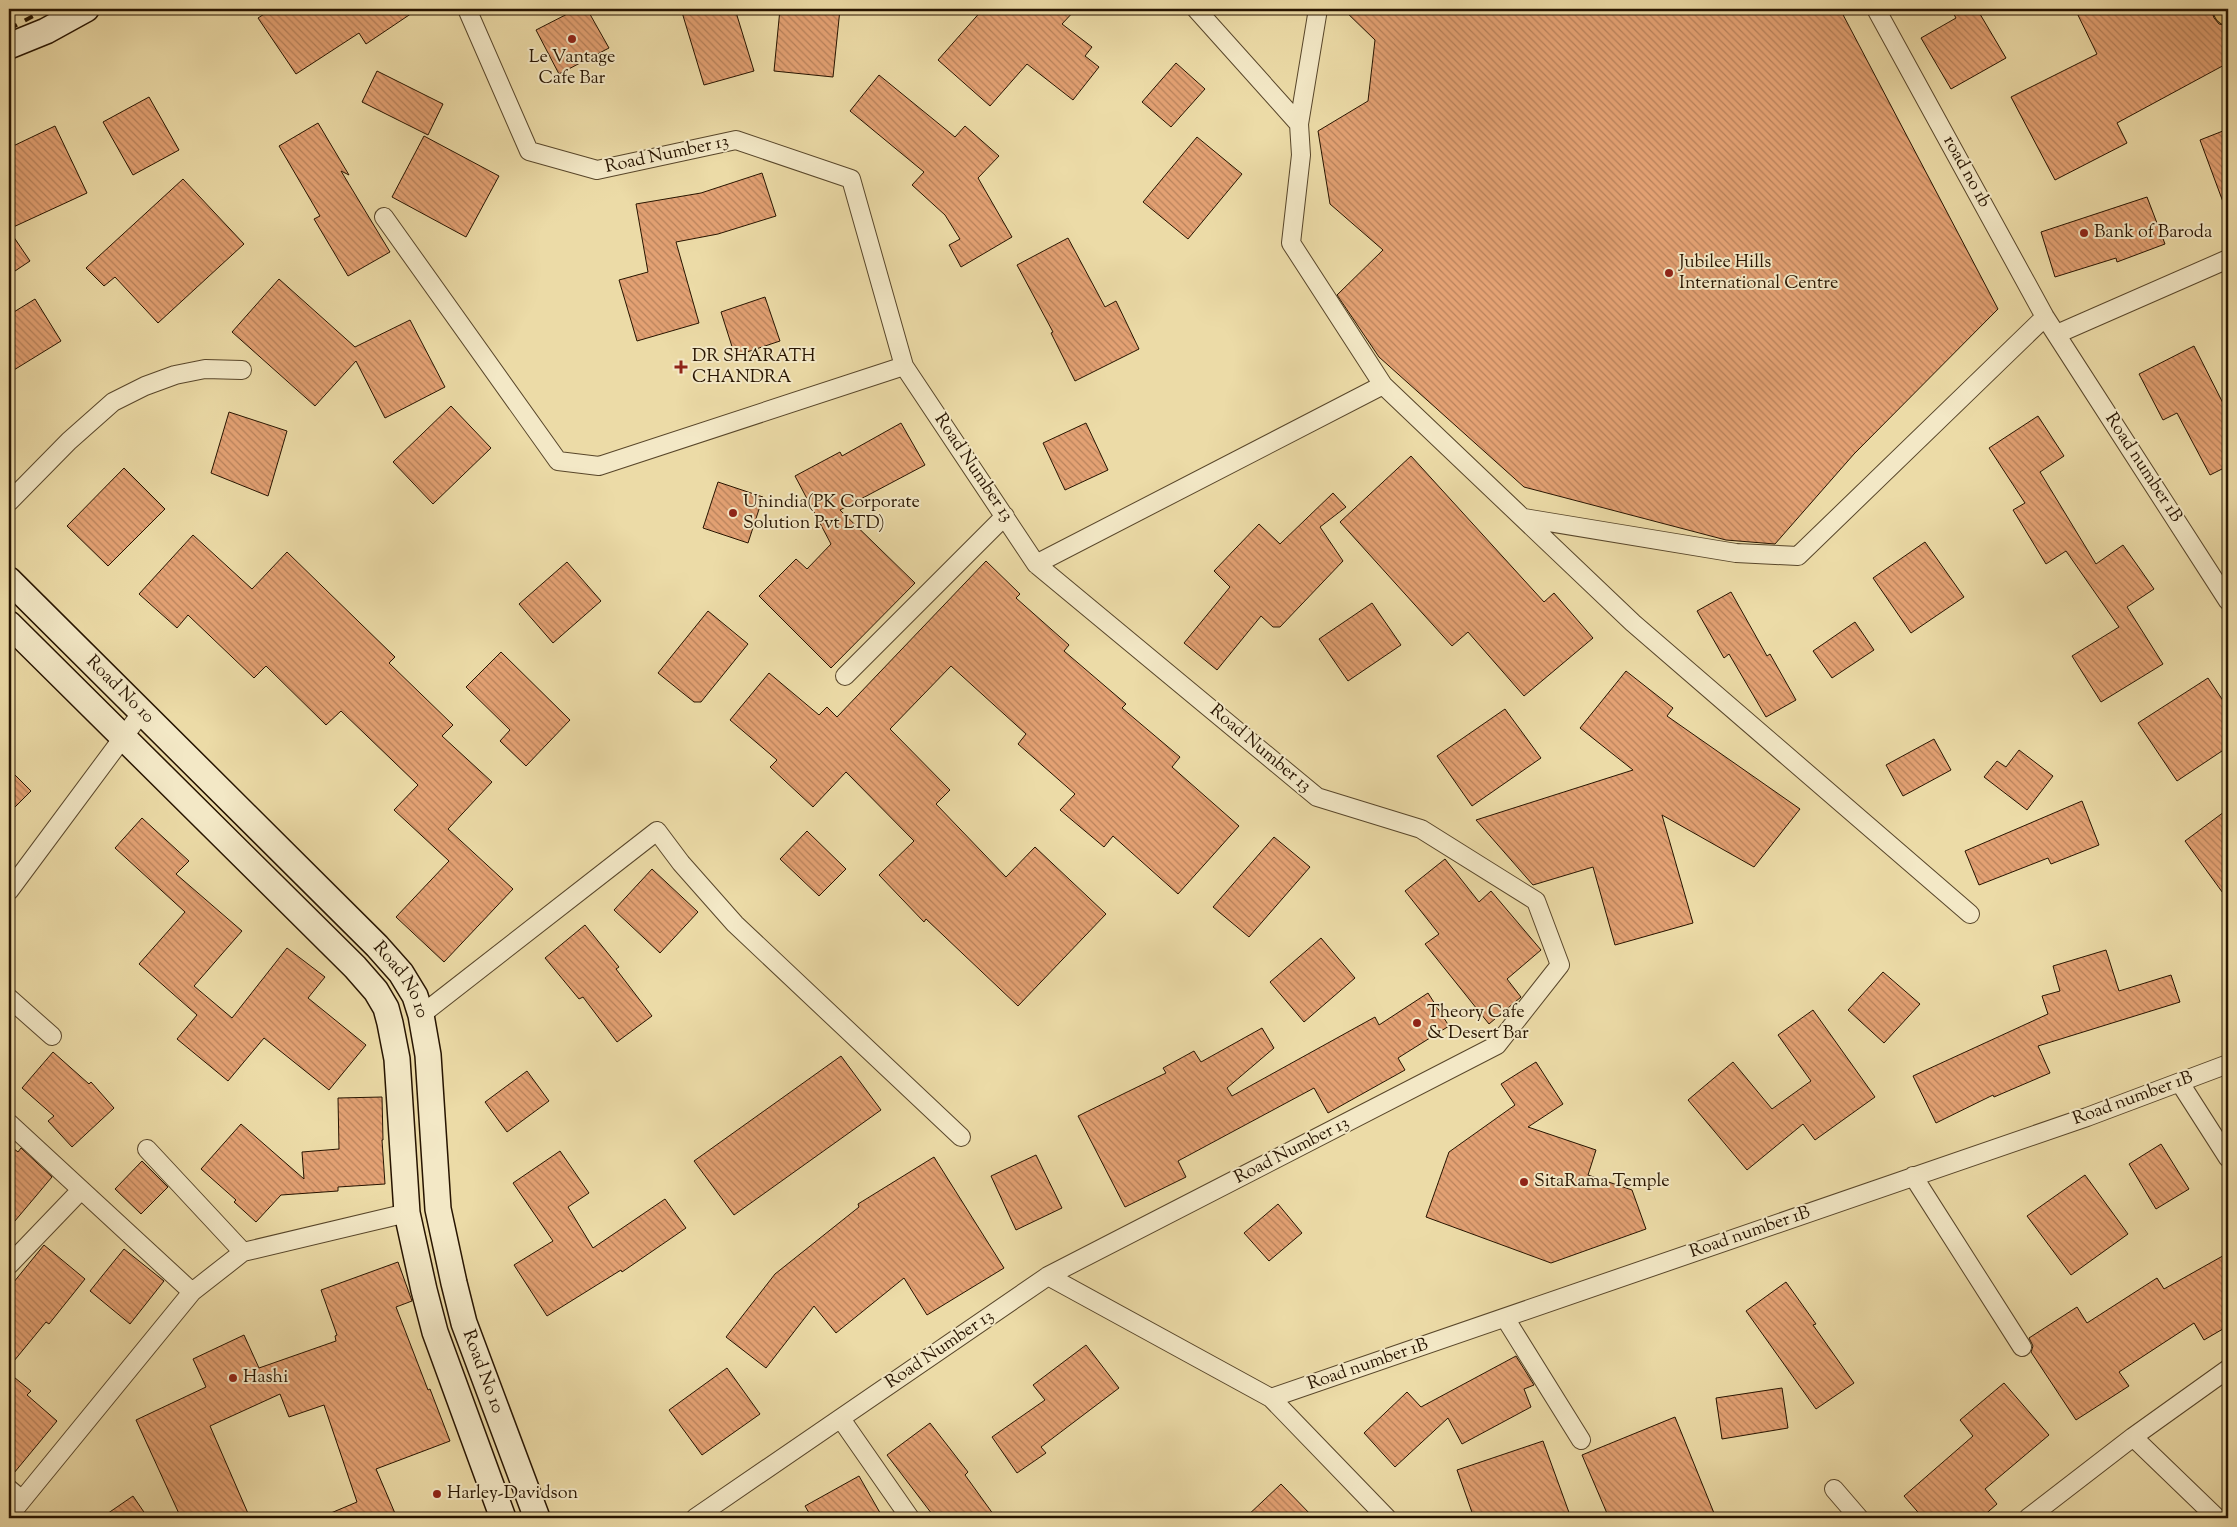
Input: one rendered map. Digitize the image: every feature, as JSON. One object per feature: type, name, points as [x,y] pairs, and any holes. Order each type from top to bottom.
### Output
[{"type":"main road","points":[[9,46],[46,30],[86,9]]},
{"type":"main road","name":"Road No 10","points":[[9,580],[377,946],[401,973],[415,996],[421,1015],[428,1055],[438,1209],[449,1259],[464,1323],[536,1518]]},
{"type":"main road","name":"Road No 10","points":[[9,624],[355,967],[376,991],[386,1008],[398,1059],[407,1213],[435,1332],[504,1518]]},
{"type":"street","points":[[1196,9],[1299,124]]},
{"type":"street","points":[[1318,9],[1299,124],[1301,154],[1290,243],[1383,385],[1633,623],[1970,914]]},
{"type":"street","name":"road no 1b","points":[[1876,9],[2057,334]]},
{"type":"street","name":"Road Number 13","points":[[473,10],[529,151],[597,170],[736,140],[851,179],[904,366],[1036,564],[1317,796],[1421,829],[1536,901],[1560,965],[1498,1045],[1048,1276],[695,1518]]},
{"type":"street","points":[[384,217],[558,461],[599,466],[904,366]]},
{"type":"street","points":[[2057,334],[2228,259]]},
{"type":"street","points":[[1524,518],[1736,553],[1798,556],[2046,317]]},
{"type":"street","name":"Road number 1B","points":[[2057,334],[2228,601]]},
{"type":"street","points":[[9,502],[69,441],[113,402],[144,386],[175,375],[205,369],[242,370]]},
{"type":"street","points":[[1036,564],[1383,385]]},
{"type":"street","points":[[845,676],[1005,516]]},
{"type":"street","points":[[9,891],[142,712]]},
{"type":"street","points":[[421,1015],[657,831],[681,863],[735,924],[961,1137]]},
{"type":"street","points":[[9,998],[52,1036]]},
{"type":"street","name":"Road number 1B","points":[[1271,1398],[2180,1083],[2228,1064]]},
{"type":"street","points":[[2180,1083],[2228,1158]]},
{"type":"street","points":[[9,1123],[192,1292]]},
{"type":"street","points":[[147,1149],[243,1252]]},
{"type":"street","points":[[1913,1176],[2022,1347]]},
{"type":"street","points":[[9,1265],[81,1190]]},
{"type":"street","points":[[9,1516],[15,1494],[192,1292],[243,1252],[407,1213]]},
{"type":"street","points":[[1048,1276],[1271,1398],[1387,1518]]},
{"type":"street","points":[[1505,1318],[1581,1440]]},
{"type":"street","points":[[2028,1518],[2133,1437],[2228,1369]]},
{"type":"street","points":[[841,1419],[910,1518]]},
{"type":"street","points":[[2133,1437],[2217,1518]]},
{"type":"street","points":[[1834,1489],[1859,1518]]},
{"type":"building","points":[[272,9],[418,9],[366,44],[359,33],[296,74],[258,18]]},
{"type":"building","name":"Le Vantage Cafe Bar","points":[[577,9],[587,9],[609,48],[559,74],[536,30]]},
{"type":"building","points":[[681,9],[735,9],[754,71],[704,85]]},
{"type":"building","points":[[780,9],[840,9],[833,77],[774,71]]},
{"type":"building","points":[[983,9],[1076,9],[1062,24],[1092,47],[1085,56],[1099,67],[1073,100],[1027,64],[990,106],[938,60]]},
{"type":"building","name":"Jubilee Hills International Centre","points":[[1343,9],[1840,9],[1998,309],[1854,454],[1775,544],[1726,540],[1524,487],[1379,357],[1337,295],[1383,250],[1330,204],[1318,131],[1368,101],[1375,40]]},
{"type":"building","points":[[1951,9],[1977,9],[2006,58],[1951,89],[1921,38],[1956,18]]},
{"type":"building","points":[[2075,9],[2211,9],[2214,18],[2219,24],[2228,26],[2228,63],[2117,123],[2127,143],[2055,180],[2011,97],[2097,54]]},
{"type":"building","points":[[1176,63],[1205,89],[1171,127],[1142,102]]},
{"type":"building","points":[[377,71],[443,104],[428,135],[362,102]]},
{"type":"building","points":[[879,75],[955,137],[965,126],[999,156],[978,178],[1012,237],[961,267],[949,245],[960,239],[945,215],[912,185],[924,172],[850,111]]},
{"type":"building","points":[[149,97],[179,150],[133,175],[103,122]]},
{"type":"building","points":[[318,123],[349,175],[341,171],[390,252],[348,276],[314,219],[320,216],[279,146]]},
{"type":"building","points":[[55,126],[87,193],[9,229],[9,148]]},
{"type":"building","points":[[2228,129],[2228,210],[2226,210],[2200,140]]},
{"type":"building","points":[[424,136],[499,176],[466,237],[392,197]]},
{"type":"building","points":[[1197,137],[1242,174],[1188,239],[1143,202]]},
{"type":"building","points":[[762,173],[776,216],[718,234],[676,242],[699,323],[637,341],[619,280],[648,272],[636,204],[701,193]]},
{"type":"building","points":[[183,179],[244,244],[158,323],[115,277],[104,286],[86,268]]},
{"type":"building","points":[[2147,197],[2165,244],[2117,262],[2116,258],[2055,277],[2041,232]]},
{"type":"building","points":[[9,230],[30,261],[9,275]]},
{"type":"building","points":[[1068,238],[1105,307],[1116,301],[1139,349],[1075,381],[1051,333],[1053,332],[1017,265]]},
{"type":"building","points":[[279,279],[355,347],[410,320],[445,387],[385,418],[356,361],[315,406],[232,332]]},
{"type":"building","points":[[765,297],[780,341],[735,356],[721,312]]},
{"type":"building","points":[[35,299],[61,341],[9,373],[9,315]]},
{"type":"building","points":[[2194,346],[2228,413],[2228,466],[2210,475],[2177,413],[2163,420],[2139,374]]},
{"type":"building","points":[[451,406],[491,448],[433,504],[393,462]]},
{"type":"building","points":[[229,412],[287,431],[268,496],[211,473]]},
{"type":"building","points":[[2038,416],[2064,456],[2040,472],[2096,564],[2123,545],[2154,589],[2127,607],[2163,664],[2101,702],[2072,656],[2119,627],[2066,551],[2046,564],[2013,510],[2025,503],[1989,448]]},
{"type":"building","points":[[901,423],[925,465],[840,510],[915,583],[831,668],[759,596],[796,559],[807,569],[831,544],[795,476],[840,452],[842,456]]},
{"type":"building","points":[[1086,423],[1108,470],[1065,490],[1043,443]]},
{"type":"building","points":[[1411,456],[1544,602],[1554,593],[1593,638],[1524,696],[1468,632],[1452,646],[1340,522]]},
{"type":"building","points":[[124,468],[165,509],[108,566],[67,526]]},
{"type":"building","name":"Unindia(PK Corporate Solution Pvt LTD)","points":[[718,482],[763,497],[748,543],[703,528]]},
{"type":"building","points":[[1333,493],[1346,507],[1320,527],[1343,561],[1280,627],[1273,627],[1261,616],[1217,670],[1184,643],[1230,587],[1214,571],[1259,524],[1280,544]]},
{"type":"building","points":[[193,535],[252,589],[287,552],[395,657],[389,663],[453,725],[442,736],[492,782],[448,829],[513,889],[444,962],[396,917],[449,861],[394,810],[418,785],[341,711],[326,725],[266,666],[254,678],[188,615],[177,628],[139,594]]},
{"type":"building","points":[[1925,542],[1964,597],[1911,633],[1873,578]]},
{"type":"building","points":[[986,561],[1020,594],[1016,598],[1069,645],[1064,651],[1126,704],[1122,708],[1180,757],[1172,767],[1239,826],[1178,894],[1113,836],[1104,847],[1060,810],[1075,794],[1018,744],[1026,734],[951,666],[890,729],[950,790],[936,804],[1006,877],[1035,847],[1106,914],[1018,1006],[926,919],[924,922],[879,875],[914,841],[846,772],[813,807],[770,767],[777,760],[730,720],[769,673],[819,715],[827,707],[837,717]]},
{"type":"building","points":[[567,562],[601,601],[553,643],[519,604]]},
{"type":"building","points":[[1731,592],[1767,656],[1770,654],[1796,700],[1766,717],[1729,654],[1724,658],[1697,611]]},
{"type":"building","points":[[1372,603],[1401,645],[1348,681],[1319,639]]},
{"type":"building","points":[[708,611],[748,644],[701,702],[694,702],[658,673]]},
{"type":"building","points":[[1855,622],[1874,650],[1832,678],[1813,651]]},
{"type":"building","points":[[501,652],[570,720],[526,766],[500,741],[510,730],[466,687]]},
{"type":"building","points":[[1626,671],[1673,708],[1667,716],[1800,809],[1754,867],[1662,815],[1693,923],[1615,945],[1593,867],[1533,885],[1476,820],[1633,770],[1580,728]]},
{"type":"building","points":[[2208,678],[2228,708],[2228,747],[2177,781],[2138,723]]},
{"type":"building","points":[[1505,709],[1541,758],[1472,806],[1437,756]]},
{"type":"building","points":[[1934,739],[1951,770],[1903,796],[1886,765]]},
{"type":"building","points":[[2019,750],[2053,776],[2027,810],[1984,777],[1997,761],[2006,767]]},
{"type":"building","points":[[9,769],[31,791],[9,813]]},
{"type":"building","points":[[2082,801],[2099,845],[2051,864],[2048,858],[1979,885],[1965,851]]},
{"type":"building","points":[[2228,809],[2228,900],[2185,841]]},
{"type":"building","points":[[142,818],[189,861],[176,874],[242,931],[194,986],[232,1018],[287,948],[325,977],[308,998],[366,1045],[329,1090],[264,1038],[228,1081],[177,1039],[197,1015],[139,964],[185,912],[115,848]]},
{"type":"building","points":[[807,831],[846,869],[819,896],[780,859]]},
{"type":"building","points":[[1274,837],[1310,867],[1249,937],[1213,907]]},
{"type":"building","points":[[1445,859],[1479,902],[1491,891],[1541,950],[1507,979],[1521,997],[1489,1024],[1425,944],[1439,934],[1405,891]]},
{"type":"building","points":[[652,869],[698,912],[660,953],[614,910]]},
{"type":"building","points":[[585,925],[619,967],[616,969],[652,1016],[617,1042],[583,997],[579,999],[545,958]]},
{"type":"building","points":[[1321,938],[1355,978],[1304,1022],[1270,982]]},
{"type":"building","points":[[2106,950],[2119,991],[2171,975],[2180,1002],[2038,1046],[2050,1073],[1994,1097],[1993,1095],[1936,1123],[1913,1076],[2048,1014],[2042,996],[2060,991],[2053,966]]},
{"type":"building","points":[[1883,972],[1920,1004],[1884,1043],[1848,1010]]},
{"type":"building","points":[[1428,993],[1449,1026],[1398,1058],[1405,1070],[1328,1113],[1314,1088],[1178,1161],[1186,1177],[1125,1207],[1078,1116],[1166,1073],[1163,1068],[1194,1051],[1201,1062],[1262,1028],[1274,1048],[1227,1088],[1232,1096],[1375,1017],[1379,1025]]},
{"type":"building","points":[[1813,1010],[1875,1097],[1815,1140],[1803,1124],[1747,1170],[1688,1100],[1733,1062],[1772,1109],[1811,1081],[1778,1035]]},
{"type":"building","points":[[53,1052],[89,1084],[91,1082],[114,1108],[72,1147],[48,1121],[54,1116],[22,1088]]},
{"type":"building","points":[[841,1056],[881,1110],[734,1215],[694,1161]]},
{"type":"building","name":"SitaRama Temple","points":[[1536,1062],[1563,1104],[1528,1127],[1596,1150],[1588,1175],[1632,1190],[1646,1229],[1551,1263],[1426,1217],[1449,1152],[1515,1105],[1501,1084]]},
{"type":"building","points":[[527,1071],[549,1101],[507,1132],[485,1102]]},
{"type":"building","points":[[382,1097],[385,1184],[338,1187],[338,1191],[281,1195],[256,1222],[234,1202],[236,1200],[201,1169],[241,1124],[304,1179],[302,1152],[339,1149],[338,1098]]},
{"type":"building","points":[[2161,1144],[2189,1189],[2156,1209],[2129,1164]]},
{"type":"building","points":[[9,1145],[18,1152],[21,1148],[52,1177],[9,1228]]},
{"type":"building","points":[[560,1151],[589,1193],[568,1207],[593,1248],[665,1199],[686,1228],[622,1272],[621,1270],[547,1316],[514,1265],[553,1241],[513,1183]]},
{"type":"building","points":[[1036,1155],[1062,1208],[1016,1230],[991,1176]]},
{"type":"building","points":[[934,1157],[1004,1268],[927,1315],[904,1278],[836,1333],[814,1306],[766,1368],[726,1337],[775,1274],[859,1207],[858,1204]]},
{"type":"building","points":[[142,1161],[168,1187],[141,1214],[115,1189]]},
{"type":"building","points":[[2085,1175],[2128,1234],[2071,1275],[2027,1216]]},
{"type":"building","points":[[1278,1204],[1302,1233],[1269,1261],[1244,1233]]},
{"type":"building","points":[[44,1245],[85,1279],[49,1324],[46,1322],[9,1367],[9,1288]]},
{"type":"building","points":[[124,1249],[164,1281],[130,1324],[90,1291]]},
{"type":"building","points":[[2228,1253],[2228,1326],[2204,1340],[2194,1323],[2119,1372],[2129,1386],[2076,1420],[2031,1352],[2033,1346],[2029,1338],[2077,1307],[2087,1323],[2157,1278],[2164,1289]]},
{"type":"building","points":[[398,1262],[412,1301],[396,1307],[450,1441],[376,1469],[397,1518],[319,1518],[357,1502],[324,1405],[289,1417],[280,1394],[210,1426],[250,1518],[181,1518],[136,1420],[206,1387],[193,1359],[244,1335],[259,1368],[336,1341],[335,1336],[337,1335],[321,1290]]},
{"type":"building","points":[[1786,1282],[1816,1324],[1813,1325],[1854,1383],[1816,1409],[1746,1311]]},
{"type":"building","points":[[1086,1345],[1119,1388],[1041,1447],[1046,1453],[1017,1473],[992,1437],[1045,1400],[1033,1385]]},
{"type":"building","points":[[1516,1356],[1534,1385],[1524,1389],[1531,1407],[1462,1444],[1448,1418],[1395,1467],[1364,1433],[1407,1392],[1421,1407]]},
{"type":"building","points":[[727,1368],[760,1414],[702,1455],[669,1410]]},
{"type":"building","points":[[9,1373],[31,1391],[27,1395],[57,1421],[9,1479]]},
{"type":"building","points":[[2004,1383],[2049,1435],[1985,1489],[1997,1504],[1981,1518],[1923,1518],[1904,1496],[1973,1436],[1960,1420]]},
{"type":"building","points":[[1782,1388],[1788,1428],[1722,1439],[1716,1398]]},
{"type":"building","points":[[1675,1417],[1716,1518],[1609,1518],[1582,1455]]},
{"type":"building","points":[[930,1423],[968,1472],[965,1475],[996,1518],[935,1518],[887,1455]]},
{"type":"building","points":[[1543,1441],[1571,1518],[1474,1518],[1457,1470]]},
{"type":"building","points":[[859,1476],[883,1518],[812,1518],[805,1506]]},
{"type":"building","points":[[1281,1484],[1314,1518],[1245,1518]]},
{"type":"building","points":[[133,1496],[148,1518],[101,1518]]},
{"type":"railway","points":[[9,29],[46,9]]},
{"type":"place","name":"Le Vantage Cafe Bar","points":[[572,39]]},
{"type":"place","name":"Bank of Baroda","points":[[2084,233]]},
{"type":"place","name":"Jubilee Hills International Centre","points":[[1669,273]]},
{"type":"place","name":"DR SHARATH CHANDRA","points":[[681,367]]},
{"type":"place","name":"Unindia(PK Corporate Solution Pvt LTD)","points":[[733,513]]},
{"type":"place","name":"Theory Cafe & Desert Bar","points":[[1417,1023]]},
{"type":"place","name":"SitaRama Temple","points":[[1524,1182]]},
{"type":"place","name":"Hashi","points":[[233,1378]]},
{"type":"place","name":"Harley-Davidson","points":[[437,1494]]}]
